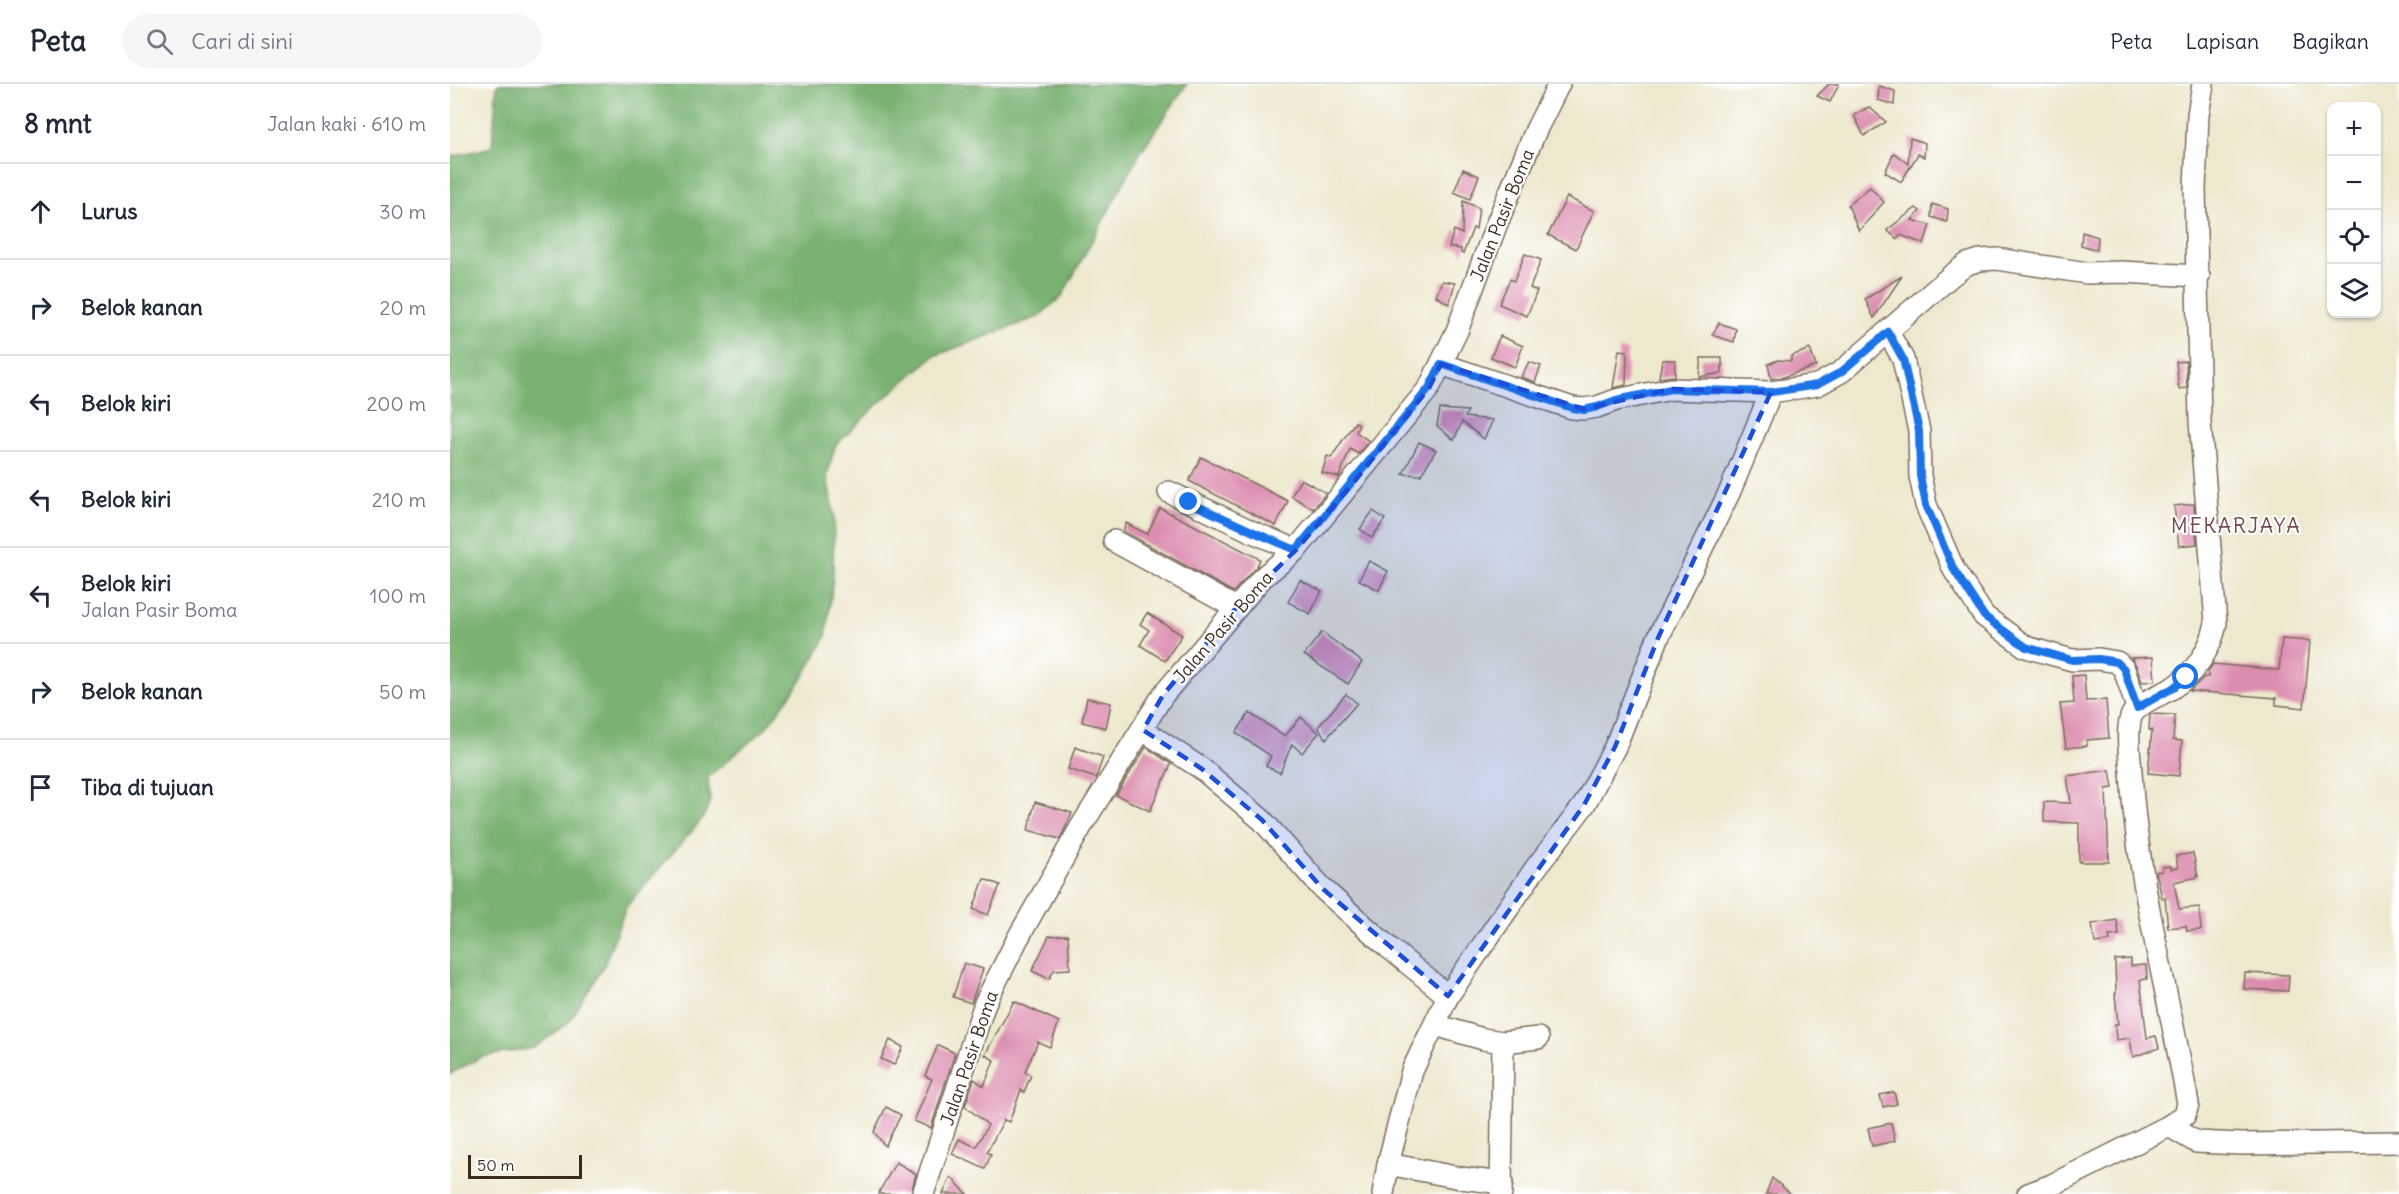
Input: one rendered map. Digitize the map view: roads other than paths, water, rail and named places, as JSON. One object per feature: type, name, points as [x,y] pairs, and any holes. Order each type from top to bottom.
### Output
[{"type":"street","name":"Jalan Pasir Boma","points":[[923,1194],[985,1004],[1018,938],[1082,825],[1163,695],[1262,578],[1296,550],[1429,388],[1457,331],[1497,222],[1536,130],[1559,84]]},
{"type":"street","points":[[2028,1194],[2052,1185],[2169,1126],[2185,1115],[2188,1104],[2143,879],[2132,794],[2130,740],[2131,717],[2137,708],[2173,688],[2186,677],[2209,648],[2216,623],[2200,421],[2196,188],[2198,115],[2203,84]]},
{"type":"street","points":[[1441,364],[1584,410],[1649,392],[1671,389],[1772,392],[1817,385],[1841,372],[1951,276],[1967,264],[1980,260],[1997,259],[2087,273],[2121,272],[2199,276]]},
{"type":"street","points":[[1888,332],[1903,359],[1919,431],[1920,476],[1926,505],[1954,570],[1984,616],[2026,647],[2072,660],[2099,659],[2117,662],[2124,669],[2137,708]]},
{"type":"street","points":[[1383,1194],[1388,1164],[1412,1071],[1448,996],[1535,869],[1584,805],[1615,747],[1658,638],[1730,491],[1772,392]]},
{"type":"street","points":[[1169,492],[1296,550]]},
{"type":"street","points":[[1114,541],[1236,608]]},
{"type":"street","points":[[1143,730],[1202,769],[1253,813],[1323,889],[1448,996]]},
{"type":"street","points":[[1434,1025],[1483,1039],[1503,1042],[1538,1038]]},
{"type":"street","points":[[1388,1164],[1502,1188],[1503,1042]]},
{"type":"street","points":[[2169,1126],[2196,1142],[2242,1144],[2399,1142]]},
{"type":"district","name":"MEKARJAYA","points":[[2236,525]]}]
